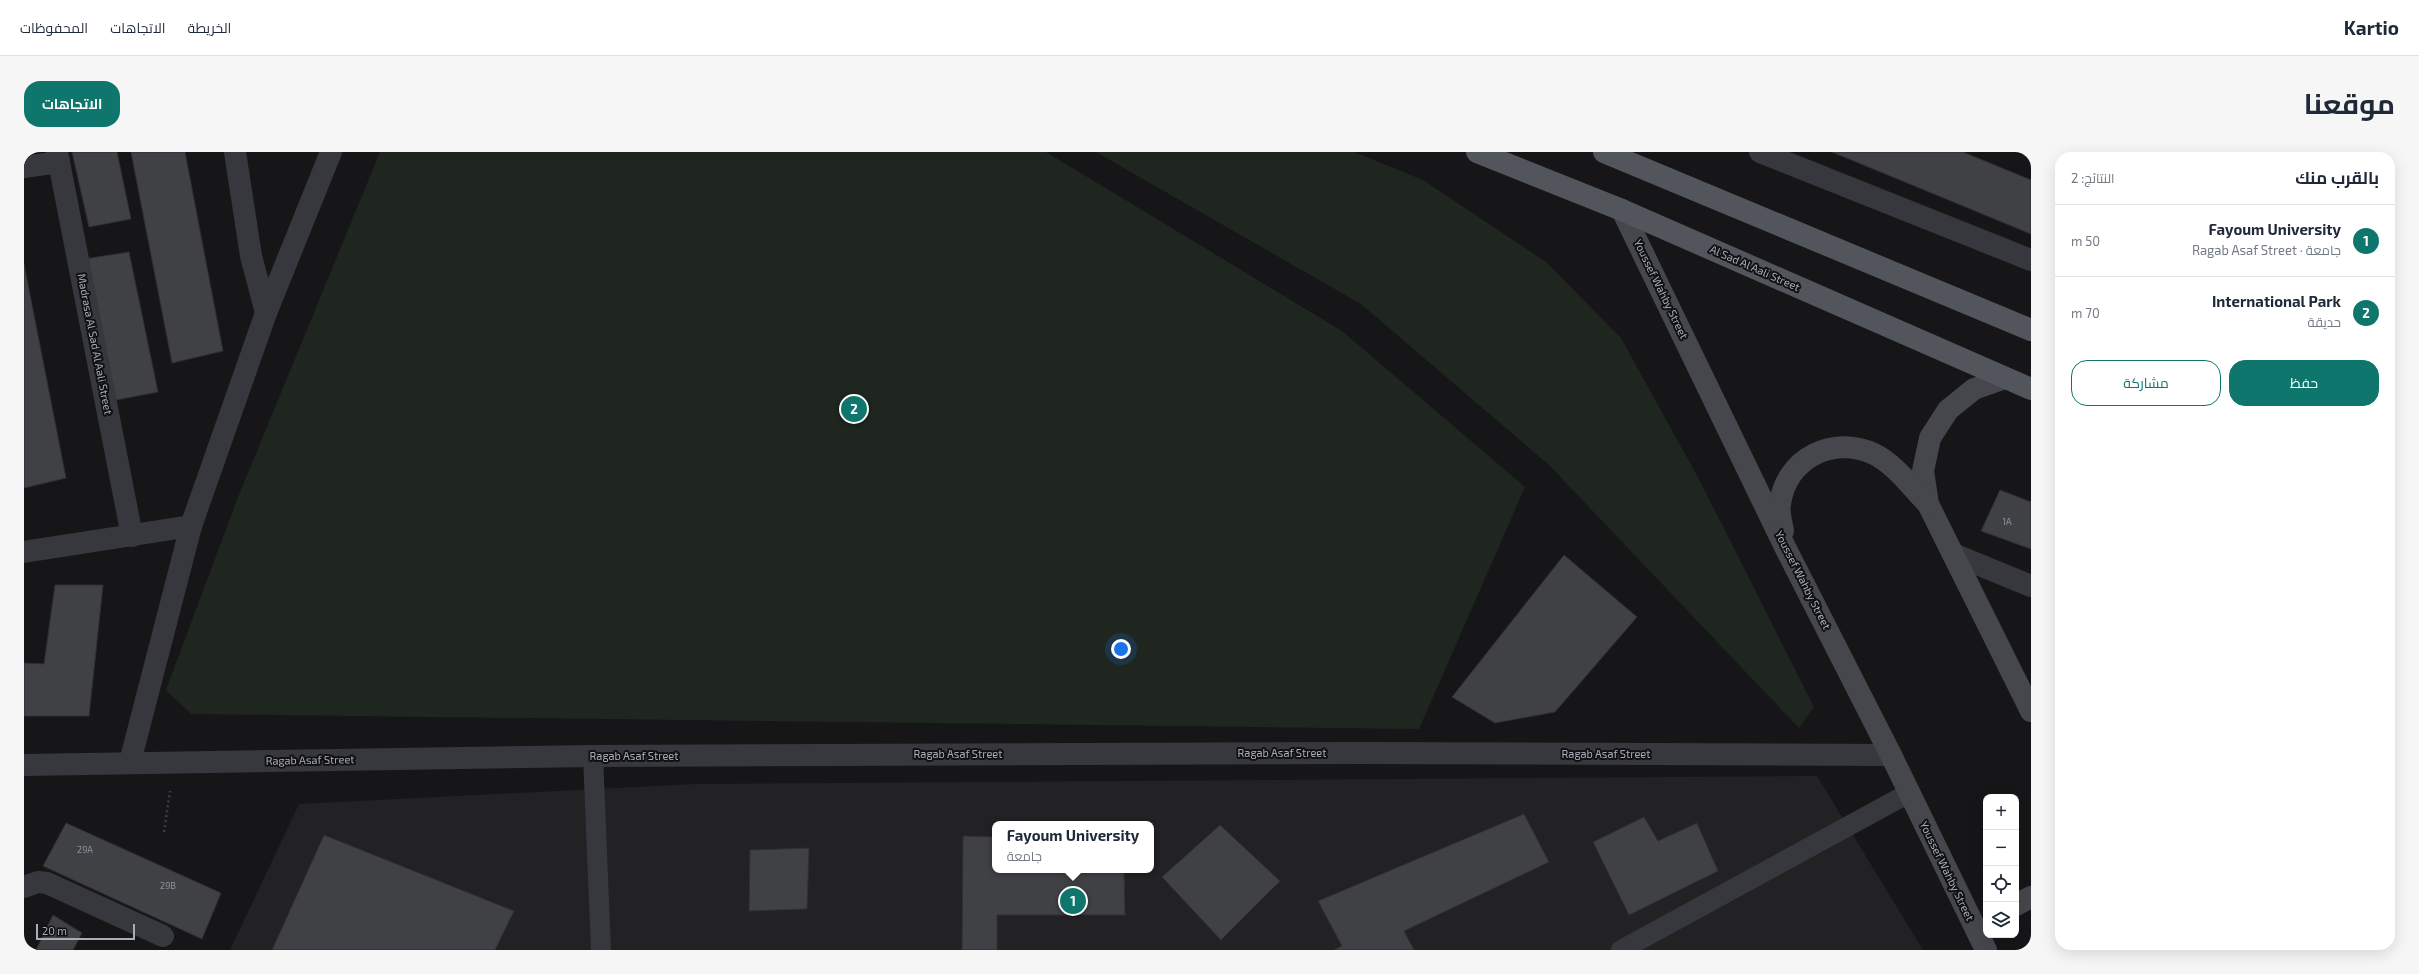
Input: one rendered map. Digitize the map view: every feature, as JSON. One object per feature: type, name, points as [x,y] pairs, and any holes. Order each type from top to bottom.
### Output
[{"type":"main road","name":"Al Sad Al Aali Street","points":[[1477,152],[1622,210],[2031,389]]},
{"type":"main road","points":[[1604,152],[2031,330]]},
{"type":"main road","name":"Youssef Wahby Street","points":[[1622,210],[1785,547],[1909,793],[1980,923],[1986,950]]},
{"type":"main road","points":[[1928,504],[1924,471],[1930,438],[1948,410],[1969,393],[1974,389],[2005,378]]},
{"type":"main road","points":[[1785,547],[1779,506],[1784,488],[1793,471],[1801,463],[1822,450],[1840,447],[1859,448],[1876,455],[1890,466],[1928,504],[2030,707]]},
{"type":"main road","points":[[2019,903],[2031,897]]},
{"type":"street","points":[[235,152],[251,256],[266,313]]},
{"type":"street","points":[[130,762],[191,526],[266,313],[331,152]]},
{"type":"street","points":[[1760,152],[2031,260]]},
{"type":"street","points":[[24,167],[58,157]]},
{"type":"street","name":"Madrasa Al Sad Al Aali Street","points":[[58,157],[132,536]]},
{"type":"street","points":[[24,552],[191,526]]},
{"type":"street","points":[[1953,554],[2031,586]]},
{"type":"street","name":"Ragab Asaf Street","points":[[24,765],[130,762],[593,756],[1345,753],[1891,755]]},
{"type":"street","points":[[24,887],[38,882],[47,883],[163,936]]},
{"type":"lane","points":[[593,756],[601,950]]},
{"type":"lane","points":[[1621,950],[1909,793]]},
{"type":"path","points":[[164,832],[173,762]]},
{"type":"shaded area","points":[[380,152],[1046,152],[1342,331],[1525,487],[1419,729],[191,714],[166,690],[238,497]]},
{"type":"shaded area","points":[[1096,152],[1354,152],[1423,180],[1546,262],[1621,338],[1701,483],[1814,707],[1799,728],[1549,465],[1361,304]]},
{"type":"shaded area","points":[[1817,776],[1923,950],[230,950],[299,804],[696,784]]},
{"type":"building","points":[[72,152],[117,152],[131,219],[89,227]]},
{"type":"building","points":[[131,152],[185,152],[223,351],[172,363]]},
{"type":"building","points":[[1832,152],[1963,152],[2031,180],[2031,234]]},
{"type":"building","points":[[2020,152],[2031,152],[2031,157]]},
{"type":"building","points":[[129,252],[158,392],[116,400],[85,259]]},
{"type":"building","points":[[24,264],[66,478],[24,488]]},
{"type":"building","points":[[2000,490],[2031,502],[2031,549],[1981,531]]},
{"type":"building","points":[[1564,555],[1637,617],[1555,712],[1495,723],[1452,697]]},
{"type":"building","points":[[55,585],[103,585],[89,716],[24,716],[24,663],[44,664]]},
{"type":"building","points":[[1524,814],[1549,862],[1404,931],[1414,950],[1334,950],[1342,946],[1318,901]]},
{"type":"building","points":[[1644,817],[1658,841],[1697,823],[1718,871],[1629,915],[1593,842]]},
{"type":"building","points":[[66,823],[221,893],[202,939],[43,866]]},
{"type":"building","points":[[1220,825],[1280,881],[1221,940],[1162,877]]},
{"type":"building","points":[[324,835],[514,911],[495,950],[272,950]]},
{"type":"building","points":[[963,836],[992,837],[992,873],[1124,873],[1125,915],[997,915],[997,950],[962,950]]},
{"type":"building","points":[[809,848],[807,909],[749,911],[750,850]]},
{"type":"building","points":[[53,915],[82,933],[73,950],[36,950]]},
{"type":"place","name":"International Park","points":[[854,409]]},
{"type":"place","name":"Fayoum University","points":[[1073,901]]}]
